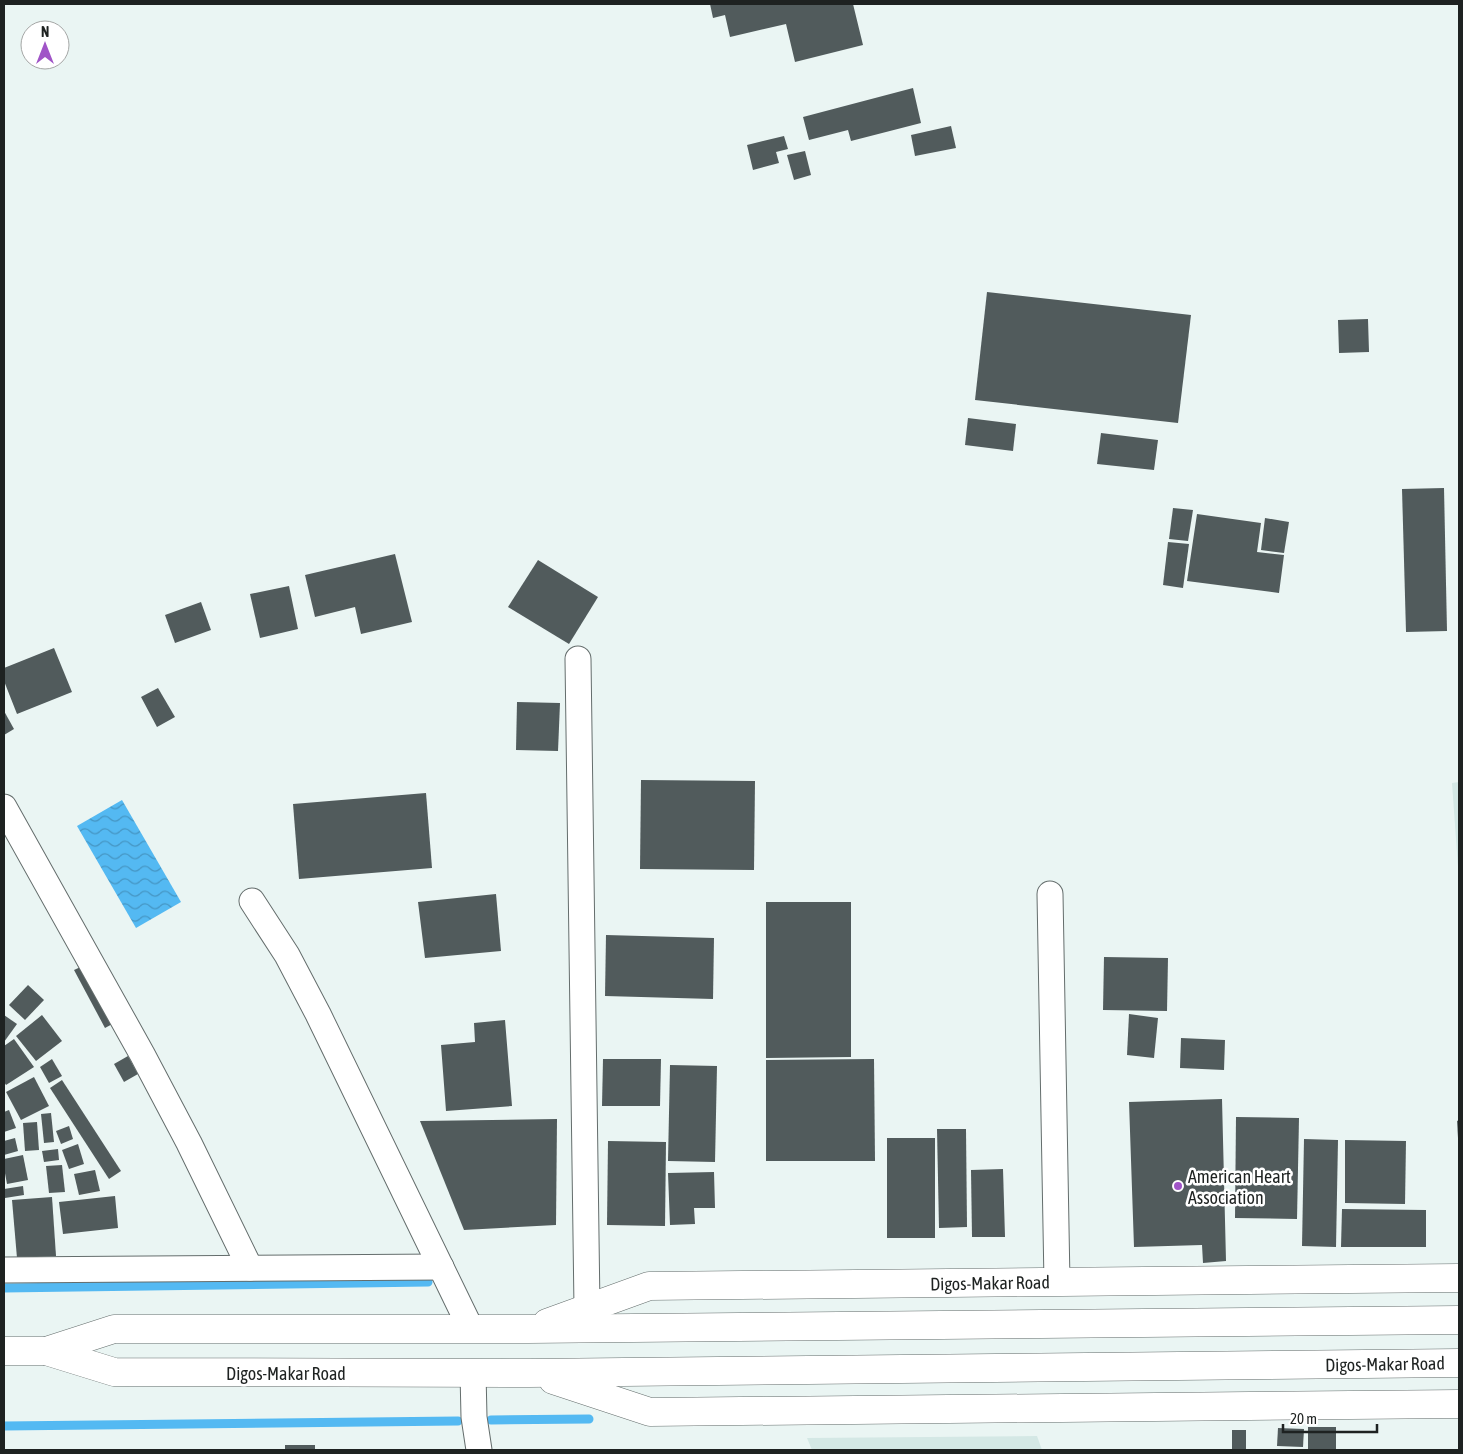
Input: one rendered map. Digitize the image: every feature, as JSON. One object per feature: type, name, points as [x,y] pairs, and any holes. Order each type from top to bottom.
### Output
[{"type":"main road","name":"Digos-Makar Road","points":[[529,1329],[649,1286],[1459,1278]]},
{"type":"main road","name":"Digos-Makar Road","points":[[46,1351],[114,1329],[529,1329],[1459,1320]]},
{"type":"main road","name":"Digos-Makar Road","points":[[4,1351],[46,1351],[114,1372],[530,1373],[1459,1363]]},
{"type":"main road","name":"Digos-Makar Road","points":[[530,1373],[650,1412],[1459,1404]]},
{"type":"street","points":[[578,659],[587,1308]]},
{"type":"street","points":[[4,807],[97,971],[189,1143],[250,1268]]},
{"type":"street","points":[[1050,894],[1057,1282]]},
{"type":"street","points":[[252,901],[287,955],[318,1014],[471,1329]]},
{"type":"street","points":[[6,1265],[250,1268],[441,1267]]},
{"type":"street","points":[[473,1373],[474,1418],[479,1450]]},
{"type":"shaded area","points":[[1459,782],[1459,881],[1452,783]]},
{"type":"shaded area","points":[[1037,1436],[1042,1450],[812,1450],[807,1438]]},
{"type":"water","points":[[122,800],[181,902],[136,928],[77,826]]},
{"type":"building","points":[[710,4],[853,4],[863,45],[795,62],[786,24],[730,37],[725,15],[713,18]]},
{"type":"building","points":[[913,88],[921,123],[851,141],[848,130],[809,140],[803,117]]},
{"type":"building","points":[[951,126],[956,148],[915,156],[911,135]]},
{"type":"building","points":[[784,136],[788,149],[776,152],[779,163],[753,170],[747,145]]},
{"type":"building","points":[[805,151],[811,175],[794,180],[787,155]]},
{"type":"building","points":[[987,292],[1191,315],[1178,423],[975,400]]},
{"type":"building","points":[[1368,319],[1369,352],[1339,353],[1338,320]]},
{"type":"building","points":[[968,418],[1016,424],[1013,451],[965,445]]},
{"type":"building","points":[[1101,433],[1158,440],[1154,470],[1097,464]]},
{"type":"building","points":[[1444,488],[1447,631],[1406,632],[1402,489]]},
{"type":"building","points":[[1173,508],[1193,510],[1188,541],[1169,539]]},
{"type":"building","points":[[1197,514],[1261,523],[1257,552],[1284,555],[1279,593],[1187,581]]},
{"type":"building","points":[[1265,518],[1289,522],[1284,553],[1261,550]]},
{"type":"building","points":[[1168,542],[1189,544],[1183,588],[1163,585]]},
{"type":"building","points":[[395,554],[412,622],[361,634],[355,607],[315,617],[305,575]]},
{"type":"building","points":[[538,560],[598,597],[569,644],[508,607]]},
{"type":"building","points":[[289,586],[298,629],[260,638],[250,594]]},
{"type":"building","points":[[201,602],[211,630],[175,643],[165,615]]},
{"type":"building","points":[[54,648],[72,692],[17,714],[4,681],[4,668]]},
{"type":"building","points":[[158,688],[175,717],[157,727],[141,697]]},
{"type":"building","points":[[517,702],[560,703],[558,751],[516,750]]},
{"type":"building","points":[[4,711],[14,729],[4,735]]},
{"type":"building","points":[[641,780],[755,781],[754,870],[640,869]]},
{"type":"building","points":[[426,793],[432,868],[299,879],[293,804]]},
{"type":"building","points":[[496,894],[501,951],[425,958],[418,902]]},
{"type":"building","points":[[766,902],[851,902],[851,1057],[766,1058]]},
{"type":"building","points":[[606,935],[714,938],[713,999],[605,996]]},
{"type":"building","points":[[1104,957],[1168,958],[1167,1011],[1103,1010]]},
{"type":"building","points":[[85,965],[116,1022],[105,1028],[74,970]]},
{"type":"building","points":[[28,985],[44,1000],[25,1020],[9,1005]]},
{"type":"building","points":[[1129,1014],[1158,1018],[1154,1058],[1127,1055]]},
{"type":"building","points":[[4,1015],[17,1024],[4,1042]]},
{"type":"building","points":[[42,1015],[62,1041],[36,1061],[16,1036]]},
{"type":"building","points":[[505,1020],[512,1106],[446,1111],[441,1045],[475,1042],[474,1023]]},
{"type":"building","points":[[1181,1038],[1225,1040],[1224,1070],[1180,1068]]},
{"type":"building","points":[[14,1039],[34,1067],[6,1085],[4,1082],[4,1046]]},
{"type":"building","points":[[128,1056],[138,1074],[124,1082],[114,1064]]},
{"type":"building","points":[[52,1059],[62,1076],[49,1083],[40,1067]]},
{"type":"building","points":[[603,1059],[661,1059],[660,1106],[602,1106]]},
{"type":"building","points":[[874,1059],[875,1161],[766,1161],[766,1060]]},
{"type":"building","points":[[670,1065],[717,1066],[715,1162],[668,1161]]},
{"type":"building","points":[[34,1077],[49,1106],[21,1120],[6,1092]]},
{"type":"building","points":[[62,1080],[121,1171],[109,1179],[50,1088]]},
{"type":"building","points":[[1222,1099],[1226,1261],[1203,1263],[1202,1245],[1134,1247],[1129,1102]]},
{"type":"building","points":[[9,1110],[16,1128],[4,1132],[4,1112]]},
{"type":"building","points":[[51,1113],[54,1142],[44,1143],[41,1114]]},
{"type":"building","points":[[1236,1117],[1299,1118],[1297,1219],[1235,1218]]},
{"type":"building","points":[[557,1119],[556,1225],[464,1230],[420,1121]]},
{"type":"building","points":[[1459,1120],[1459,1138],[1458,1138],[1457,1121]]},
{"type":"building","points":[[37,1122],[39,1150],[25,1151],[23,1123]]},
{"type":"building","points":[[69,1126],[73,1139],[61,1144],[56,1131]]},
{"type":"building","points":[[937,1129],[966,1129],[967,1227],[939,1228]]},
{"type":"building","points":[[15,1138],[18,1151],[4,1155],[4,1141]]},
{"type":"building","points":[[887,1138],[935,1138],[935,1238],[887,1238]]},
{"type":"building","points":[[1304,1139],[1338,1140],[1336,1247],[1302,1246]]},
{"type":"building","points":[[1345,1140],[1406,1141],[1405,1204],[1345,1203]]},
{"type":"building","points":[[608,1141],[666,1142],[665,1226],[607,1225]]},
{"type":"building","points":[[78,1144],[84,1164],[69,1169],[62,1150]]},
{"type":"building","points":[[58,1149],[59,1160],[44,1162],[42,1151]]},
{"type":"building","points":[[23,1155],[28,1180],[7,1184],[4,1159]]},
{"type":"building","points":[[62,1165],[65,1192],[49,1193],[46,1166]]},
{"type":"building","points":[[1003,1169],[1005,1237],[972,1237],[971,1170]]},
{"type":"building","points":[[95,1170],[100,1191],[79,1195],[74,1174]]},
{"type":"building","points":[[714,1172],[715,1208],[694,1208],[695,1224],[670,1225],[668,1173]]},
{"type":"building","points":[[23,1186],[24,1195],[5,1198],[4,1189]]},
{"type":"building","points":[[115,1196],[118,1228],[63,1234],[59,1202]]},
{"type":"building","points":[[52,1197],[56,1256],[17,1258],[12,1200]]},
{"type":"building","points":[[1342,1209],[1426,1210],[1426,1247],[1341,1247]]},
{"type":"building","points":[[1308,1427],[1336,1427],[1336,1450],[1308,1450]]},
{"type":"building","points":[[1278,1428],[1304,1429],[1303,1447],[1277,1446]]},
{"type":"building","points":[[1232,1430],[1246,1430],[1246,1450],[1232,1450]]},
{"type":"building","points":[[285,1445],[315,1445],[315,1450],[285,1450]]},
{"type":"waterway","points":[[4,1288],[428,1282]]},
{"type":"waterway","points":[[491,1420],[589,1419]]},
{"type":"waterway","points":[[4,1426],[458,1421]]},
{"type":"place","name":"American Heart Association","points":[[1178,1186]]}]
